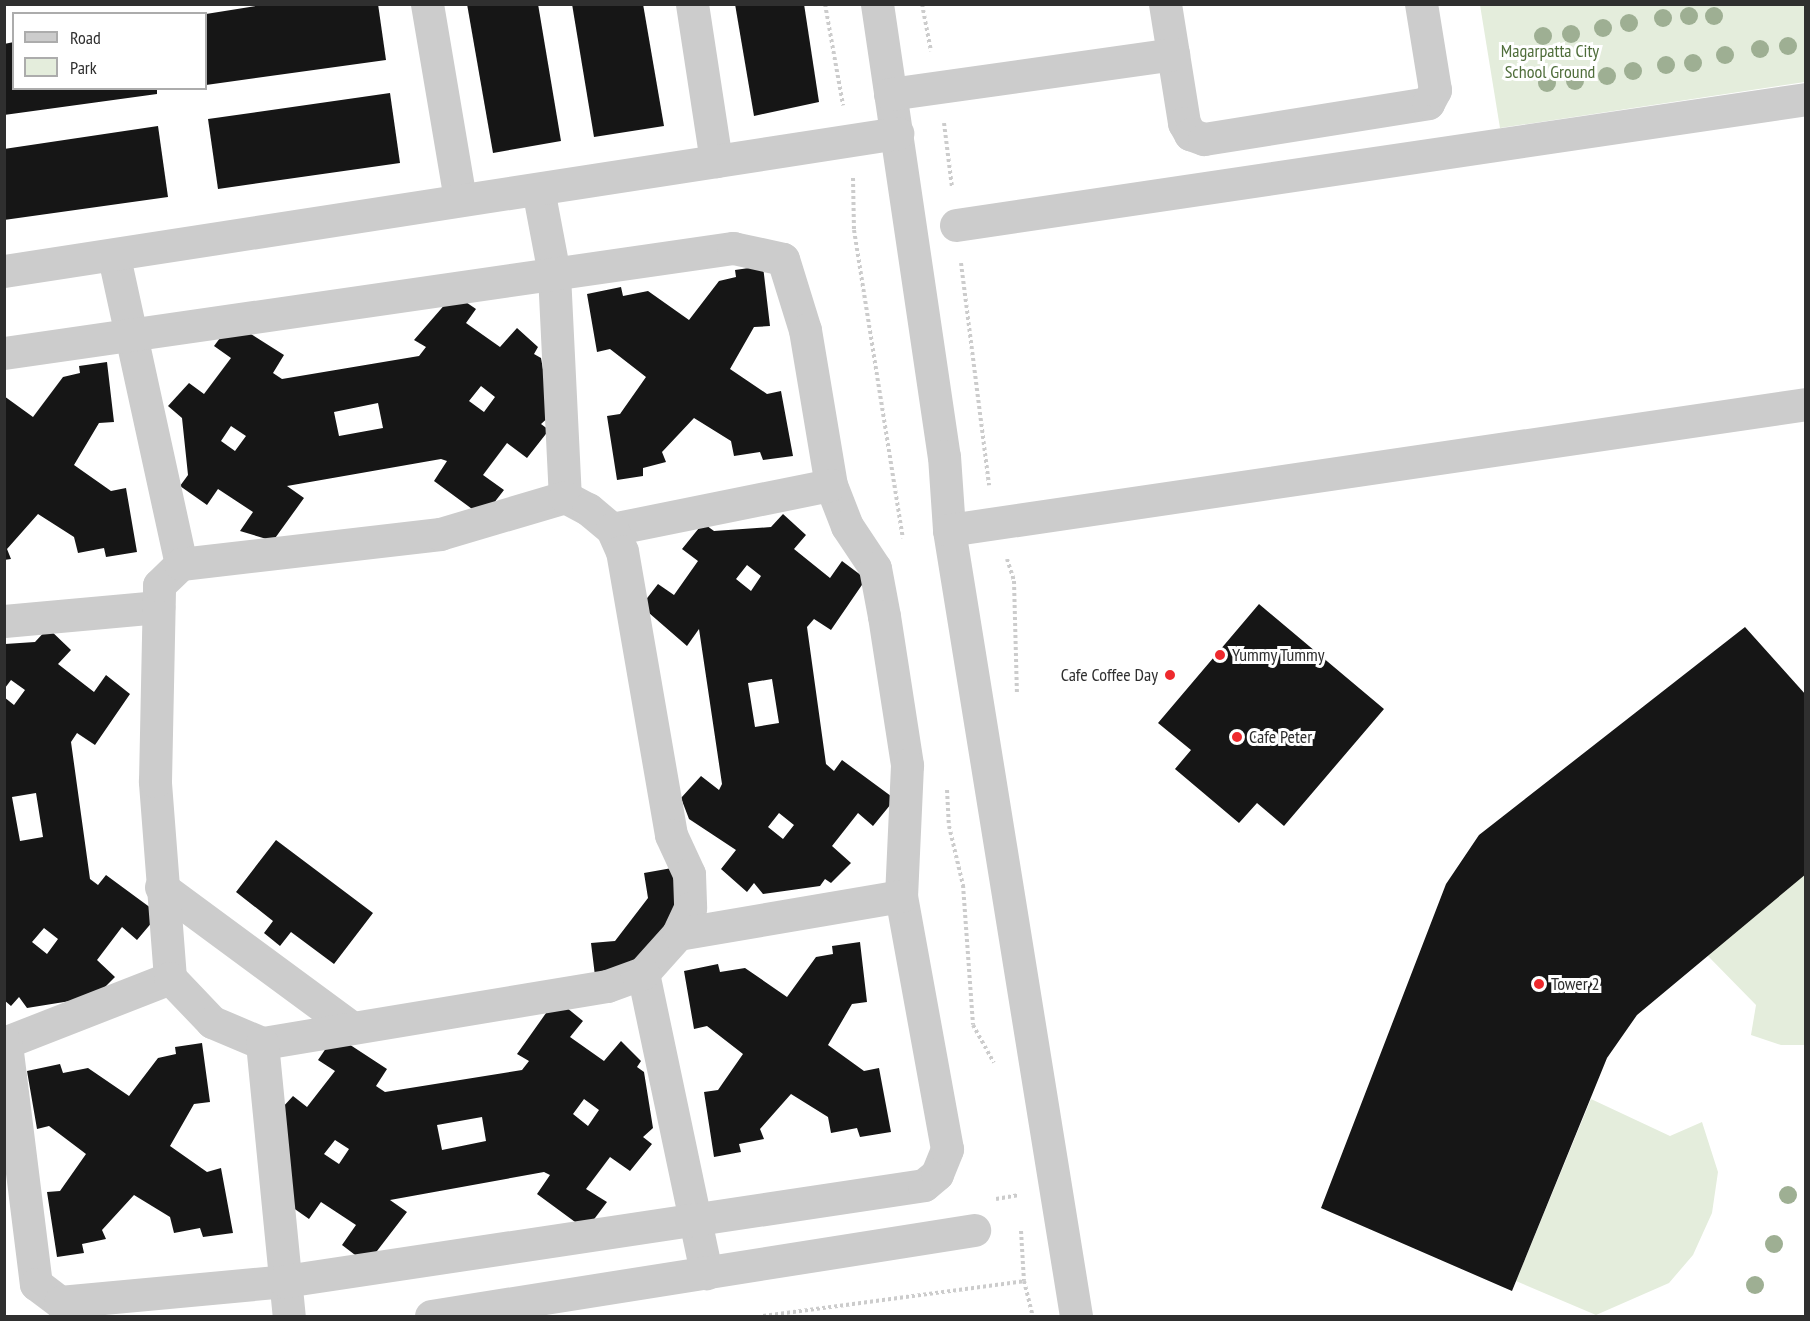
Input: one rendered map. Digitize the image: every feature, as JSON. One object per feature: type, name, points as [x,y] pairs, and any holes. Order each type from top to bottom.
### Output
[{"type":"street","points":[[426,4],[460,199]]},
{"type":"street","points":[[692,4],[716,161]]},
{"type":"street","points":[[877,4],[944,456],[948,531],[1076,1317]]},
{"type":"street","points":[[1165,4],[1184,123],[1190,134],[1203,139],[1415,107],[1428,103],[1435,90],[1421,4]]},
{"type":"street","points":[[890,94],[1173,54]]},
{"type":"street","points":[[957,225],[1806,99]]},
{"type":"street","points":[[4,271],[114,257],[460,199],[897,133]]},
{"type":"street","points":[[538,189],[554,274],[565,497]]},
{"type":"street","points":[[4,353],[733,248],[783,259],[806,330],[831,485],[847,526],[875,568],[884,616],[907,765],[901,896],[946,1149],[937,1174],[924,1185],[285,1281],[60,1302],[36,1284],[5,1044],[170,978]]},
{"type":"street","points":[[114,257],[181,564]]},
{"type":"street","points":[[948,531],[1806,404]]},
{"type":"street","points":[[612,530],[831,485]]},
{"type":"street","points":[[565,497],[588,509],[612,530],[622,551],[671,835],[689,873],[690,908],[678,934],[643,973],[607,986],[262,1043],[212,1022],[170,978],[161,887],[155,781],[159,585],[181,564],[440,534],[565,497]]},
{"type":"street","points":[[4,621],[158,607]]},
{"type":"street","points":[[161,887],[351,1027]]},
{"type":"street","points":[[678,934],[901,896]]},
{"type":"street","points":[[643,973],[706,1273]]},
{"type":"street","points":[[262,1043],[289,1317]]},
{"type":"street","points":[[431,1317],[466,1314],[974,1230]]},
{"type":"path","points":[[922,4],[939,88],[994,524],[1014,581],[1017,700]]},
{"type":"path","points":[[763,1317],[1024,1281],[1033,1317]]},
{"type":"green space","name":"Magarpatta City School Ground","points":[[1480,5],[1805,5],[1805,82],[1500,128]]},
{"type":"green space","points":[[1805,874],[1805,1045],[1781,1045],[1751,1035],[1756,1005],[1706,954]]},
{"type":"green space","points":[[1591,1099],[1670,1136],[1702,1122],[1718,1172],[1712,1213],[1693,1255],[1669,1283],[1596,1315],[1516,1281]]},
{"type":"building","points":[[268,4],[378,4],[386,60],[207,85],[207,14]]},
{"type":"building","points":[[467,4],[538,4],[561,141],[493,153]]},
{"type":"building","points":[[572,4],[643,4],[664,126],[594,137]]},
{"type":"building","points":[[735,4],[804,4],[819,102],[754,116]]},
{"type":"building","points":[[12,42],[12,90],[157,90],[157,94],[4,115],[4,44]]},
{"type":"building","points":[[390,93],[400,163],[218,189],[208,119]]},
{"type":"building","points":[[158,126],[168,197],[4,220],[4,149]]},
{"type":"building","points":[[763,266],[770,326],[754,327],[730,369],[767,394],[781,391],[793,456],[763,460],[760,452],[734,456],[731,441],[694,418],[662,452],[666,462],[643,468],[643,476],[617,480],[607,416],[620,414],[646,377],[610,349],[597,352],[587,294],[621,287],[623,296],[648,291],[689,320],[719,281],[736,277],[735,270]]},
{"type":"building","points":[[454,294],[476,309],[466,323],[500,347],[517,328],[538,347],[534,354],[541,358],[551,415],[541,424],[549,430],[527,458],[507,443],[483,475],[504,490],[483,517],[434,481],[447,461],[441,459],[287,486],[304,498],[273,541],[240,531],[253,512],[218,489],[207,505],[180,486],[188,475],[182,418],[168,406],[189,383],[204,394],[231,358],[214,346],[232,322],[284,355],[273,373],[282,379],[419,356],[426,347],[414,340]],"holes":[[[481,386],[495,397],[484,412],[469,401]],[[378,403],[383,428],[339,436],[334,412]],[[231,426],[246,436],[235,451],[221,441]]]},
{"type":"building","points":[[107,362],[114,422],[99,423],[74,465],[111,491],[126,488],[137,552],[106,557],[104,548],[78,553],[74,537],[38,514],[7,549],[11,559],[4,560],[4,396],[33,417],[63,377],[80,373],[79,366]]},
{"type":"building","points":[[783,514],[806,535],[794,549],[830,578],[842,561],[866,579],[831,630],[814,619],[807,627],[826,764],[834,771],[842,760],[895,799],[873,826],[858,813],[832,846],[851,863],[831,883],[825,879],[820,886],[763,894],[754,883],[747,892],[721,869],[736,850],[689,819],[681,798],[701,776],[719,790],[722,784],[699,629],[687,646],[641,606],[658,584],[674,595],[698,561],[682,549],[703,523],[714,531],[771,527]],"holes":[[[747,565],[761,576],[751,591],[736,579]],[[772,679],[779,723],[755,727],[748,683]],[[779,813],[794,825],[783,839],[768,827]]]},
{"type":"building","points":[[1259,604],[1384,709],[1284,826],[1257,803],[1239,823],[1175,769],[1191,750],[1158,723]]},
{"type":"building","name":"Tower 2","points":[[1745,627],[1806,695],[1806,874],[1637,1015],[1607,1058],[1512,1291],[1321,1208],[1446,884],[1479,835]]},
{"type":"building","points":[[48,628],[71,650],[58,664],[94,692],[106,675],[130,694],[95,745],[77,733],[71,742],[90,879],[98,885],[106,875],[159,914],[137,940],[122,927],[97,960],[115,977],[95,997],[27,1008],[19,997],[11,1006],[4,1000],[4,697],[14,705],[25,690],[11,680],[5,688],[5,644],[35,642]],"holes":[[[36,793],[43,837],[20,841],[12,797]],[[44,928],[58,939],[47,954],[32,942]]]},
{"type":"building","points":[[276,840],[373,913],[334,964],[291,932],[280,946],[264,933],[273,921],[236,892]]},
{"type":"building","points":[[672,868],[679,906],[635,967],[595,976],[591,943],[615,941],[648,898],[644,873]]},
{"type":"building","points":[[860,942],[867,1002],[852,1004],[828,1045],[864,1071],[879,1068],[891,1132],[860,1137],[857,1128],[831,1133],[828,1117],[791,1094],[760,1129],[764,1139],[739,1144],[741,1152],[714,1157],[704,1092],[718,1090],[743,1054],[707,1026],[694,1029],[684,971],[718,964],[720,972],[745,968],[787,997],[816,957],[833,954],[832,946]]},
{"type":"building","points":[[556,999],[583,1021],[570,1037],[604,1061],[621,1041],[641,1061],[637,1067],[644,1072],[653,1128],[643,1137],[652,1144],[630,1171],[610,1157],[586,1189],[607,1202],[586,1230],[537,1194],[550,1175],[544,1172],[390,1200],[407,1212],[367,1264],[342,1245],[356,1225],[321,1202],[309,1219],[282,1200],[271,1120],[293,1096],[307,1107],[335,1071],[318,1060],[335,1035],[387,1069],[376,1086],[385,1092],[522,1070],[529,1061],[517,1054]],"holes":[[[584,1099],[599,1110],[588,1126],[573,1114]],[[482,1117],[486,1141],[442,1150],[437,1125]],[[335,1140],[349,1149],[339,1164],[324,1154]]]},
{"type":"building","points":[[202,1043],[210,1102],[194,1104],[170,1146],[207,1172],[221,1168],[233,1233],[203,1237],[200,1228],[174,1233],[170,1217],[134,1195],[102,1230],[106,1239],[82,1244],[84,1253],[57,1257],[47,1192],[60,1191],[86,1154],[49,1126],[37,1129],[27,1071],[60,1064],[63,1073],[88,1068],[129,1096],[158,1058],[176,1054],[175,1047]]},
{"type":"place","name":"Yummy Tummy","points":[[1220,655]]},
{"type":"place","name":"Cafe Coffee Day","points":[[1170,675]]},
{"type":"place","name":"Cafe Peter","points":[[1237,737]]},
{"type":"place","name":"Tower 2","points":[[1539,984]]}]
